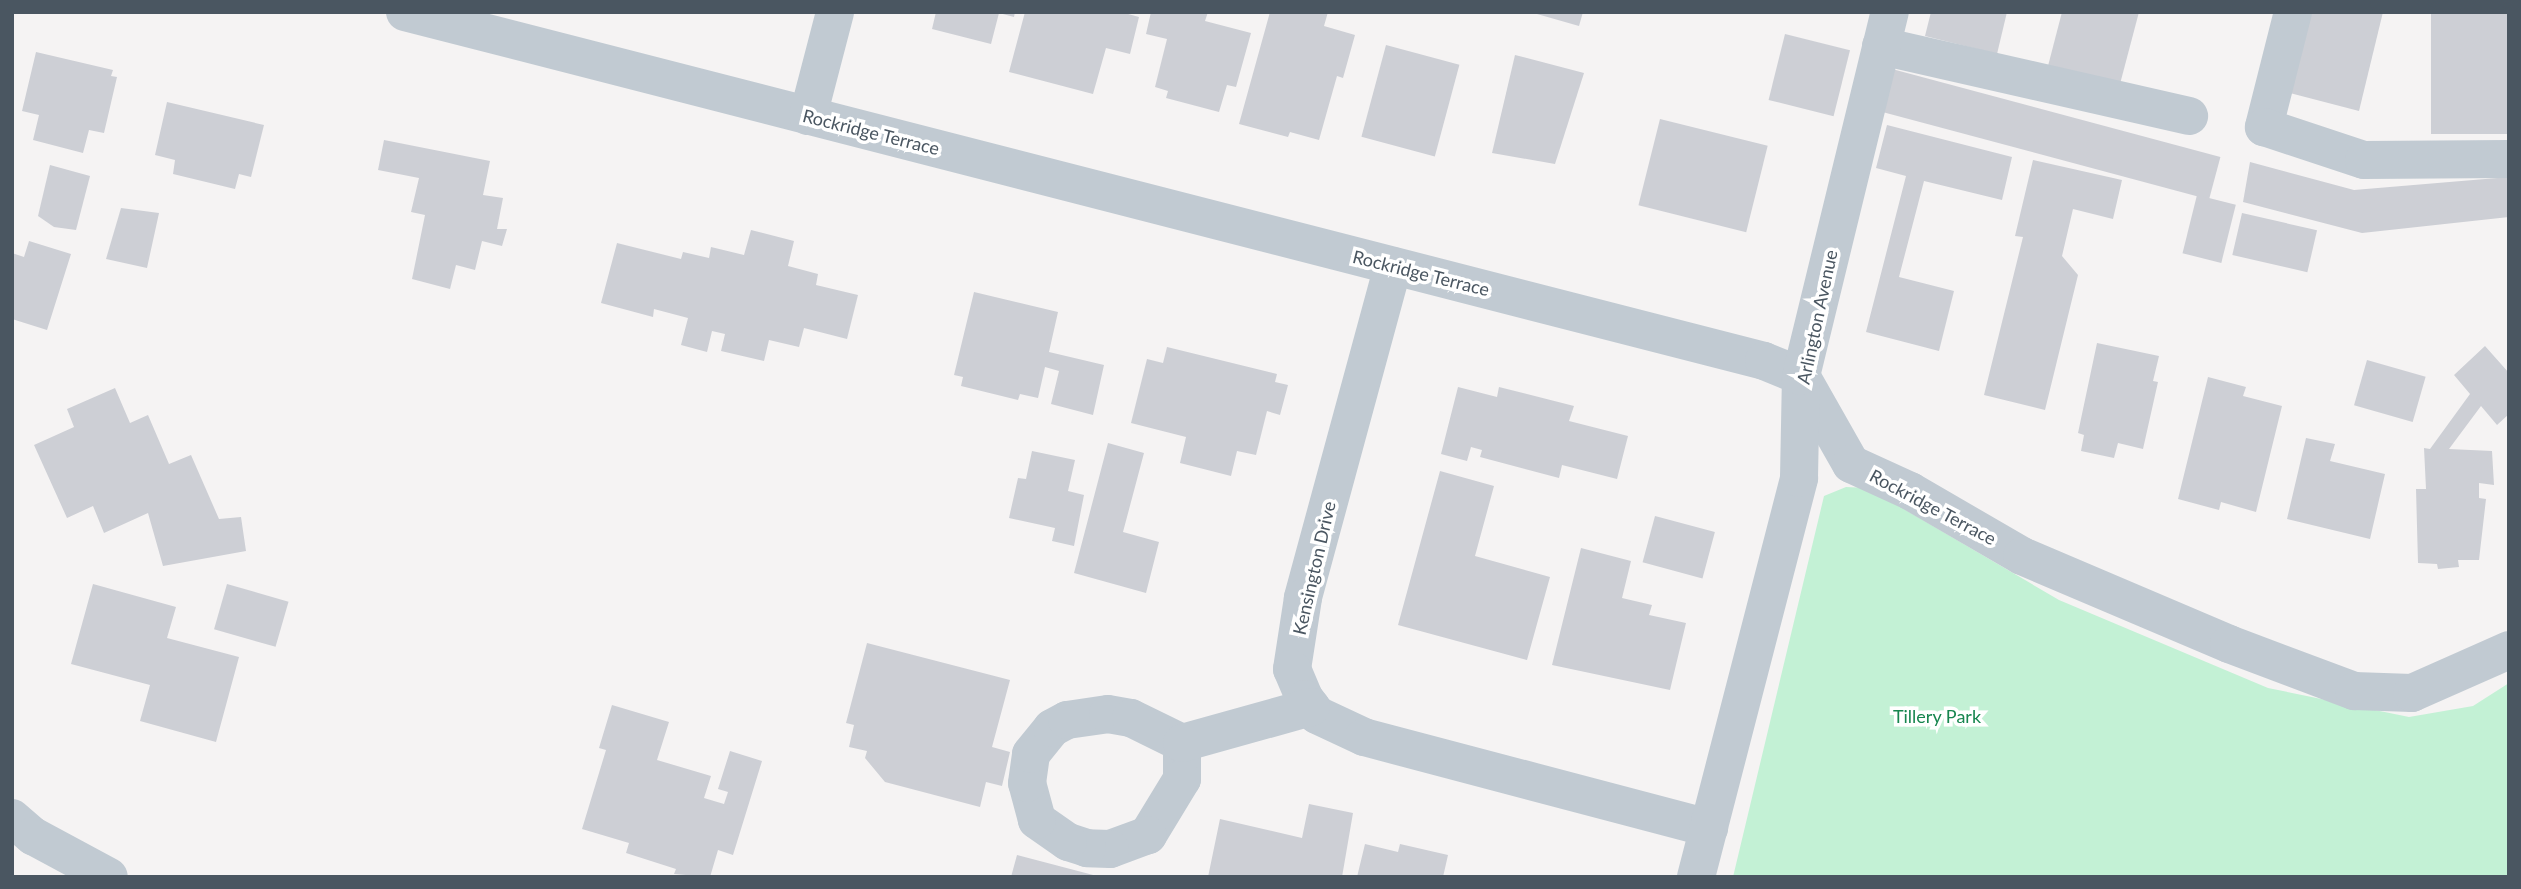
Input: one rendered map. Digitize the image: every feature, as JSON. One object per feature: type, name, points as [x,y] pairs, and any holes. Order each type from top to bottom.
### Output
[{"type":"street","name":"Rockridge Terrace","points":[[405,12],[1764,361],[1801,376],[1851,464],[1910,491],[2022,556],[2229,644],[2354,691],[2412,693],[2509,650]]},
{"type":"street","points":[[808,116],[835,12]]},
{"type":"street","points":[[2293,12],[2264,127],[2364,160],[2509,159]]},
{"type":"street","points":[[1885,29],[2189,116]]},
{"type":"street","name":"Arlington Avenue","points":[[1696,877],[1799,478],[1801,376],[1885,29]]},
{"type":"street","name":"Kensington Drive","points":[[1311,707],[1292,669],[1303,598],[1393,266]]},
{"type":"street","points":[[1182,743],[1311,707],[1317,715],[1364,737],[1709,828]]},
{"type":"street","points":[[12,818],[33,836],[109,877]]},
{"type":"green space","name":"Tillery Park","points":[[1846,487],[1868,488],[2059,600],[2268,688],[2409,717],[2473,706],[2509,683],[2509,877],[1733,877],[1824,496]]},
{"type":"building","points":[[936,12],[1015,12],[1014,17],[999,13],[991,44],[932,29]]},
{"type":"building","points":[[1025,12],[1121,12],[1139,17],[1130,54],[1106,48],[1093,94],[1009,72]]},
{"type":"building","points":[[1151,12],[1208,12],[1205,21],[1251,33],[1236,87],[1227,85],[1219,112],[1166,98],[1168,91],[1155,87],[1167,39],[1146,34]]},
{"type":"building","points":[[1270,12],[1328,12],[1324,26],[1355,35],[1343,78],[1337,76],[1319,140],[1290,132],[1288,137],[1239,124]]},
{"type":"building","points":[[1530,12],[1583,12],[1579,26]]},
{"type":"building","points":[[1931,12],[2007,12],[1997,54],[1925,36]]},
{"type":"building","points":[[2062,12],[2139,12],[2120,84],[2048,66]]},
{"type":"building","points":[[2306,12],[2383,12],[2359,111],[2286,92]]},
{"type":"building","points":[[2431,12],[2508,12],[2508,134],[2431,134]]},
{"type":"building","points":[[1785,34],[1850,50],[1834,116],[1769,100]]},
{"type":"building","points":[[1386,45],[1459,65],[1435,156],[1361,137]]},
{"type":"building","points":[[36,52],[113,70],[111,76],[117,77],[104,133],[89,130],[83,153],[33,140],[39,115],[22,111]]},
{"type":"building","points":[[1515,55],[1584,73],[1555,164],[1492,153]]},
{"type":"building","points":[[1892,69],[2220,157],[2209,199],[1881,112]]},
{"type":"building","points":[[167,102],[264,125],[251,177],[239,174],[235,189],[173,174],[175,160],[155,155]]},
{"type":"building","points":[[1660,119],[1768,146],[1746,232],[1638,205]]},
{"type":"building","points":[[1887,125],[2012,157],[2002,200],[1924,181],[1899,277],[1954,291],[1939,351],[1866,332],[1906,176],[1876,168]]},
{"type":"building","points":[[384,140],[490,161],[483,195],[503,198],[497,229],[507,229],[502,246],[482,241],[475,270],[456,265],[450,289],[412,279],[425,215],[411,212],[419,178],[378,170]]},
{"type":"building","points":[[2033,160],[2122,180],[2113,219],[2073,209],[2062,256],[2078,275],[2045,410],[1984,395],[2023,237],[2015,236]]},
{"type":"building","points":[[2250,162],[2354,190],[2509,177],[2509,217],[2362,233],[2243,202]]},
{"type":"building","points":[[50,165],[90,176],[76,230],[54,227],[38,216]]},
{"type":"building","points":[[2197,195],[2236,205],[2221,263],[2182,253]]},
{"type":"building","points":[[121,208],[159,213],[147,268],[106,259]]},
{"type":"building","points":[[2242,213],[2317,230],[2307,272],[2232,255]]},
{"type":"building","points":[[751,230],[794,241],[788,266],[818,274],[816,285],[858,295],[847,339],[804,328],[799,347],[769,340],[764,361],[721,351],[725,334],[712,331],[707,352],[681,345],[688,318],[654,309],[653,317],[601,303],[617,243],[681,259],[683,252],[709,258],[711,247],[744,255]]},
{"type":"building","points":[[29,241],[71,254],[47,330],[12,319],[12,253],[24,257]]},
{"type":"building","points":[[974,292],[1058,312],[1049,352],[1104,365],[1093,415],[1051,404],[1059,371],[1045,367],[1038,398],[1020,394],[1018,400],[961,386],[963,377],[954,375]]},
{"type":"building","points":[[2097,343],[2159,356],[2153,381],[2158,382],[2143,449],[2118,443],[2114,458],[2081,451],[2084,435],[2078,433]]},
{"type":"building","points":[[2485,346],[2509,373],[2509,414],[2497,425],[2481,406],[2449,449],[2492,451],[2494,485],[2479,483],[2479,498],[2486,499],[2479,560],[2458,560],[2459,567],[2438,569],[2437,564],[2418,563],[2416,489],[2426,489],[2424,448],[2430,449],[2470,394],[2454,375]]},
{"type":"building","points":[[1167,347],[1277,374],[1275,382],[1288,385],[1280,415],[1267,411],[1256,455],[1237,451],[1231,476],[1180,463],[1186,437],[1131,423],[1147,359],[1163,363]]},
{"type":"building","points":[[2367,360],[2426,377],[2413,422],[2354,405]]},
{"type":"building","points":[[2208,377],[2246,387],[2243,396],[2282,406],[2256,512],[2221,502],[2219,510],[2178,499]]},
{"type":"building","points":[[1458,387],[1497,397],[1499,387],[1574,406],[1569,421],[1628,436],[1617,479],[1562,465],[1559,478],[1480,457],[1482,450],[1471,447],[1467,461],[1441,454]]},
{"type":"building","points":[[115,388],[130,423],[148,415],[169,464],[191,455],[219,519],[241,517],[246,551],[163,566],[148,513],[104,533],[93,506],[67,518],[34,445],[74,427],[67,409]]},
{"type":"building","points":[[2306,438],[2335,444],[2330,461],[2385,474],[2370,539],[2287,519]]},
{"type":"building","points":[[1108,443],[1144,453],[1123,532],[1159,542],[1146,593],[1074,573]]},
{"type":"building","points":[[1032,451],[1075,460],[1068,491],[1084,495],[1074,546],[1052,541],[1055,528],[1009,518],[1018,478],[1026,479]]},
{"type":"building","points":[[1440,471],[1494,486],[1475,556],[1550,577],[1527,660],[1398,625]]},
{"type":"building","points":[[1655,516],[1715,532],[1702,578],[1643,562]]},
{"type":"building","points":[[1581,548],[1631,561],[1622,598],[1652,605],[1649,615],[1686,623],[1670,690],[1552,665]]},
{"type":"building","points":[[93,584],[176,607],[167,638],[239,657],[216,742],[140,721],[150,685],[71,664]]},
{"type":"building","points":[[227,584],[289,602],[276,647],[214,629]]},
{"type":"building","points":[[867,643],[1010,680],[992,747],[1010,752],[1002,786],[986,782],[980,807],[885,782],[865,758],[867,751],[849,747],[854,725],[846,723]]},
{"type":"building","points":[[612,705],[669,722],[657,760],[711,776],[704,798],[724,804],[728,792],[718,789],[730,751],[762,761],[733,855],[718,850],[710,877],[674,874],[676,869],[626,853],[629,843],[582,829],[606,750],[599,748]]},
{"type":"building","points":[[1309,804],[1353,813],[1342,877],[1208,877],[1220,819],[1302,838]]},
{"type":"building","points":[[1365,844],[1398,852],[1400,844],[1448,855],[1443,877],[1357,877]]},
{"type":"building","points":[[1017,855],[1097,876],[1097,877],[1011,877]]}]
